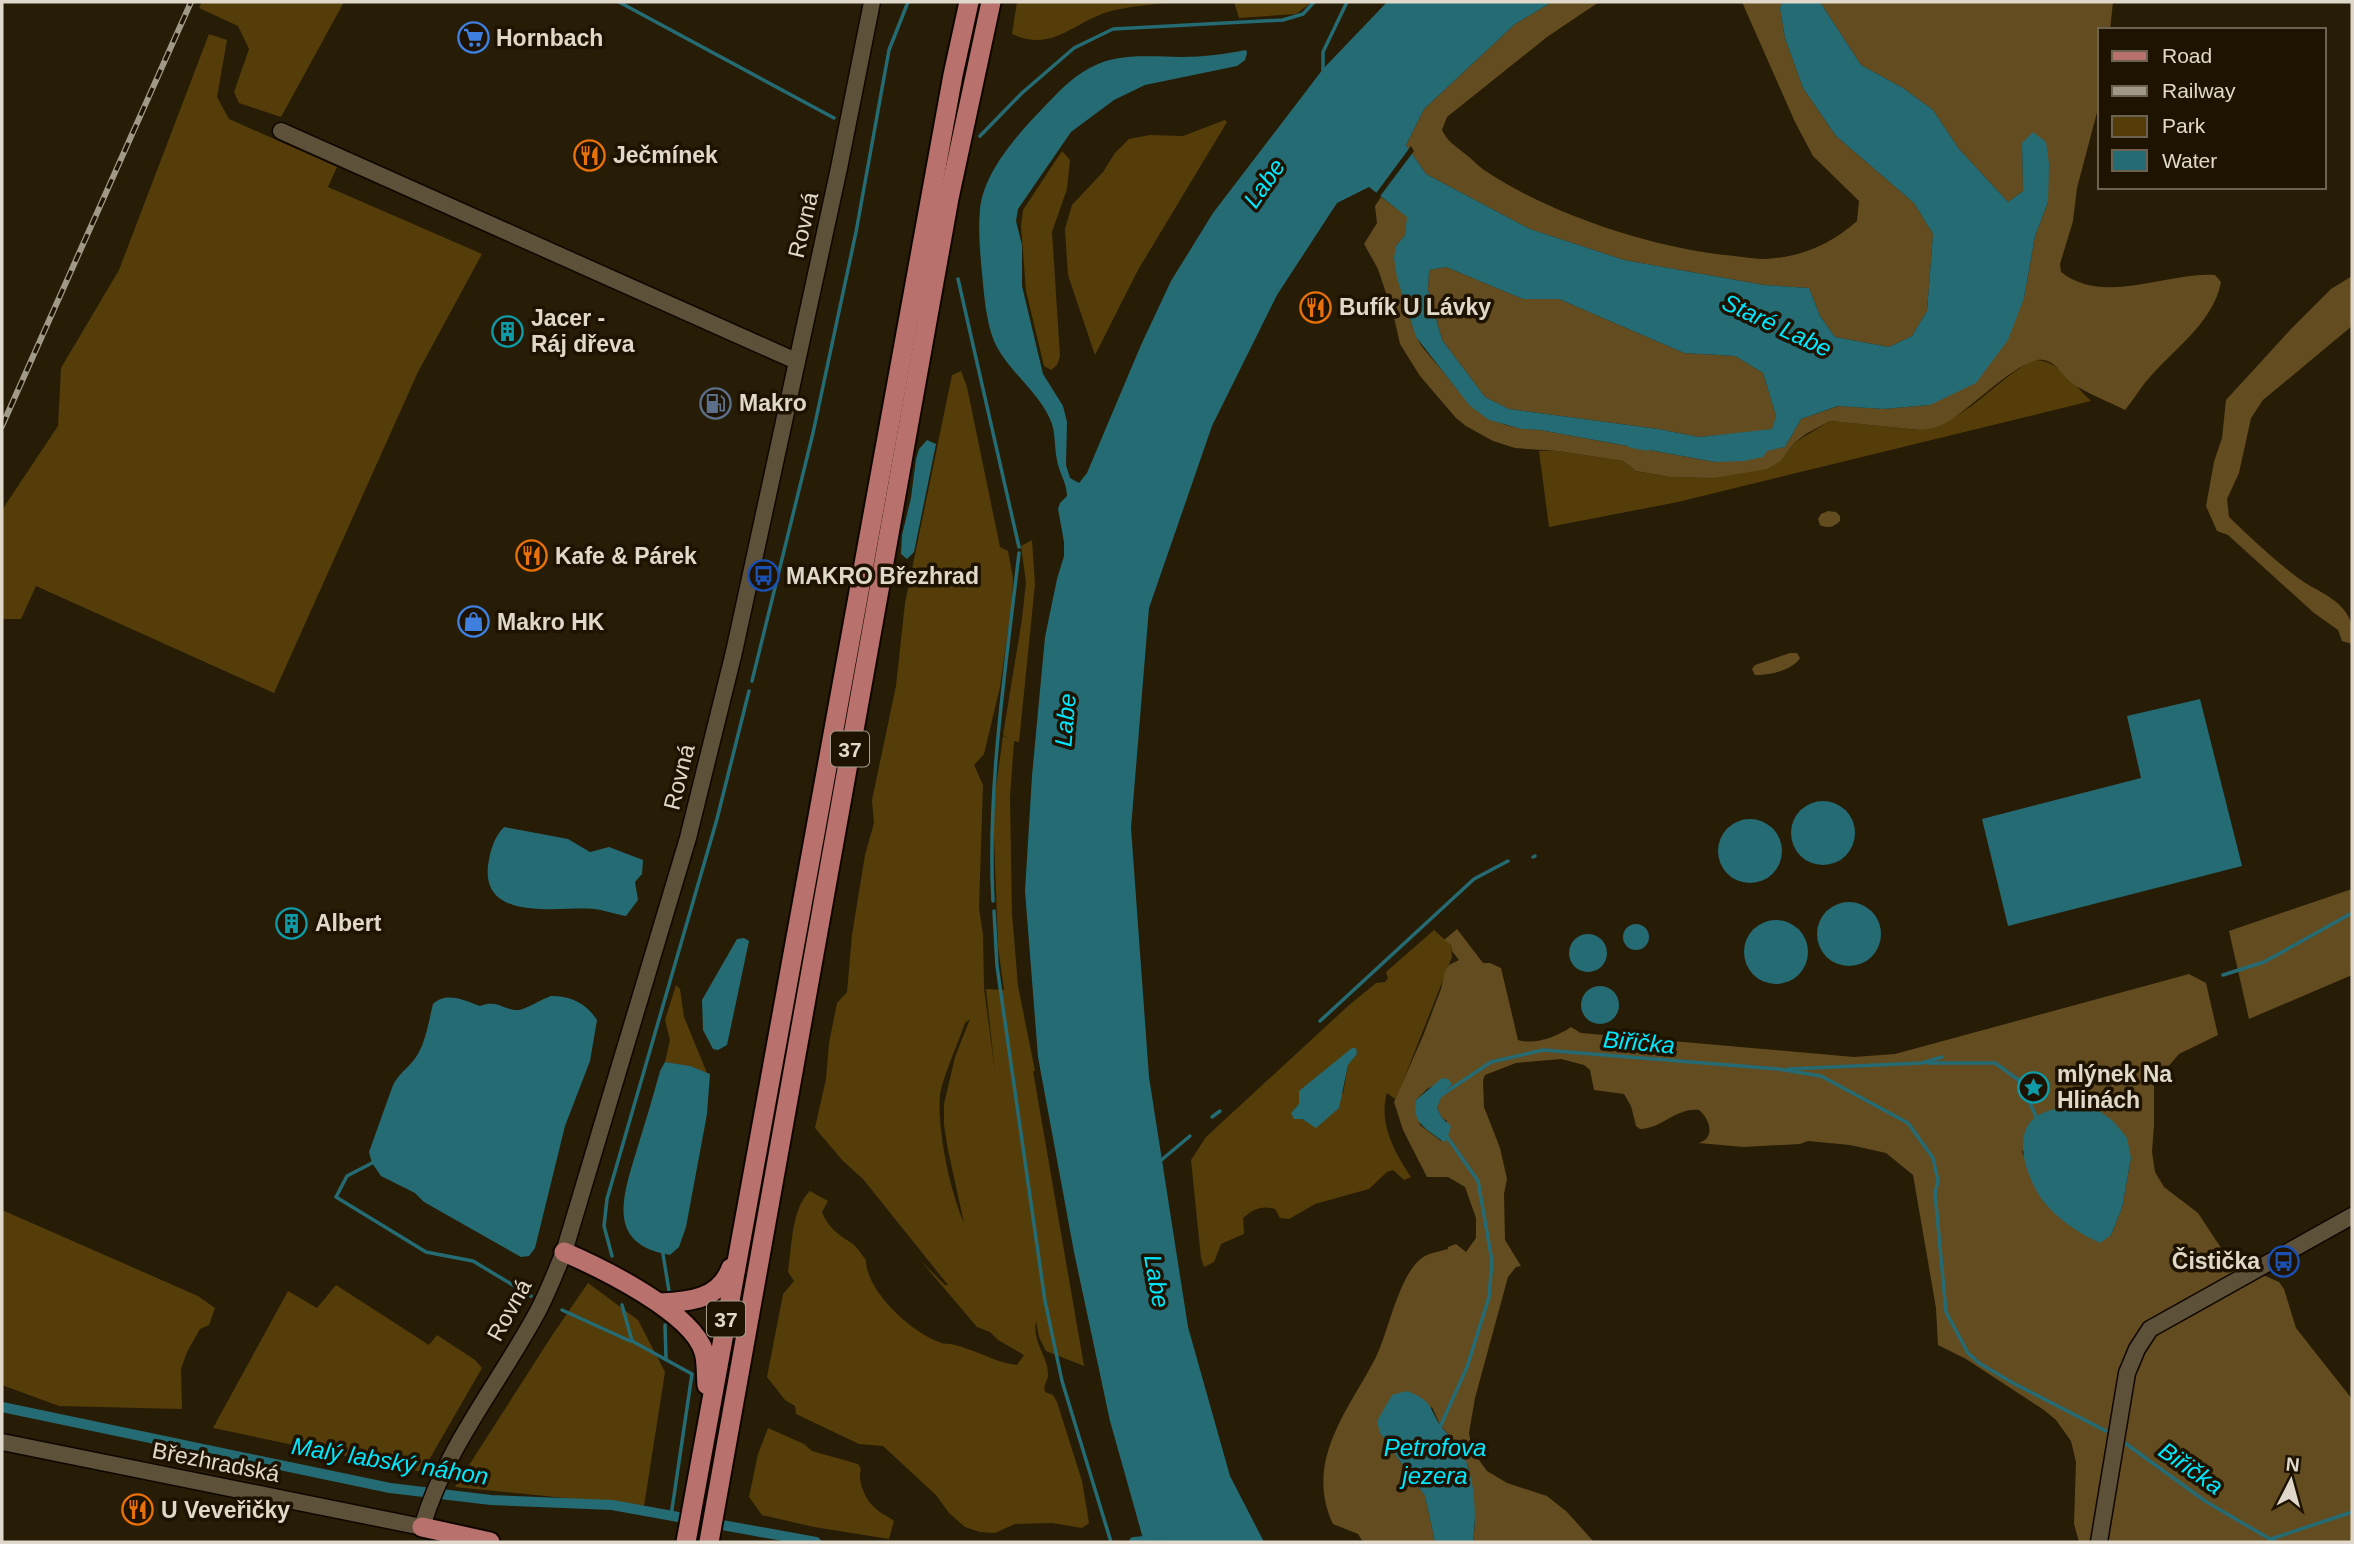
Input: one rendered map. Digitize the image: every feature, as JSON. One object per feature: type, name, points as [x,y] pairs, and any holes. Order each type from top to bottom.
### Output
[{"type":"main road","name":"37","points":[[686,1542],[953,75],[969,2]]},
{"type":"main road","name":"37","points":[[709,1542],[949,198],[991,2]]},
{"type":"main road","points":[[664,1303],[692,1301],[707,1296],[724,1284],[736,1254],[749,1198]]},
{"type":"main road","points":[[564,1252],[664,1303],[698,1341],[705,1354],[708,1393],[704,1440]]},
{"type":"main road","points":[[422,1527],[490,1542]]},
{"type":"street","name":"Rovná","points":[[422,1527],[438,1483],[473,1415],[539,1310],[564,1252],[688,838],[734,652],[839,170],[872,2]]},
{"type":"street","points":[[281,131],[796,360]]},
{"type":"street","points":[[2099,1542],[2121,1395],[2137,1349],[2150,1329],[2352,1216]]},
{"type":"street","name":"Březhradská","points":[[2,1442],[422,1527]]},
{"type":"green space","points":[[202,2],[344,2],[281,117],[239,103],[234,92],[249,49],[238,26],[199,8]]},
{"type":"green space","points":[[1017,2],[1175,2],[1115,10],[1101,14],[1053,38],[1040,40],[1012,34]]},
{"type":"green space","points":[[1234,2],[1312,2],[1296,14],[1239,18]]},
{"type":"green space","points":[[209,34],[227,40],[217,97],[229,119],[337,167],[328,187],[482,254],[418,372],[274,693],[36,586],[21,619],[2,619],[2,510],[58,426],[61,368],[119,270]]},
{"type":"green space","points":[[1225,120],[1227,122],[1138,270],[1095,355],[1068,275],[1065,229],[1072,205],[1129,139],[1150,135],[1183,136]]},
{"type":"green space","points":[[1062,151],[1070,160],[1067,189],[1052,232],[1060,356],[1057,365],[1051,370],[1044,366],[1026,291],[1021,226],[1023,210]]},
{"type":"green space","points":[[2033,360],[2058,368],[2091,401],[1678,502],[1549,527],[1539,451],[1558,451],[1623,461],[1636,471],[1670,477],[1714,478],[1781,461],[1794,443],[1830,421],[1920,430],[1936,426],[1965,410]]},
{"type":"green space","points":[[961,371],[967,387],[1000,547],[1008,551],[1013,578],[1000,687],[984,754],[974,765],[983,785],[979,908],[983,935],[984,988],[995,1072],[986,989],[1004,990],[998,947],[993,809],[1003,736],[1008,738],[1003,735],[1026,582],[1021,546],[1032,540],[1035,584],[1019,742],[1014,741],[1010,797],[1012,914],[1018,986],[1035,1071],[1084,1366],[1046,1351],[1039,1337],[1036,1321],[1035,1329],[1048,1369],[1045,1392],[1053,1395],[1057,1402],[1082,1481],[1089,1523],[1082,1528],[1052,1523],[1015,1524],[995,1533],[965,1527],[949,1513],[936,1495],[883,1446],[859,1444],[796,1414],[795,1406],[785,1400],[767,1377],[783,1294],[794,1281],[788,1272],[796,1218],[810,1191],[828,1201],[822,1212],[827,1222],[856,1247],[866,1260],[873,1284],[904,1320],[941,1343],[960,1346],[1006,1363],[1017,1365],[1024,1355],[998,1340],[990,1332],[977,1327],[921,1261],[948,1285],[863,1179],[843,1161],[815,1128],[826,1079],[829,1043],[837,1003],[847,992],[852,935],[865,855],[874,823],[872,800],[896,686],[905,603],[952,375]],"holes":[[[970,1019],[955,1057],[944,1104],[944,1125],[964,1223],[946,1160],[940,1095],[965,1023]]]},
{"type":"green space","points":[[1434,930],[1451,945],[1452,957],[1400,1089],[1395,1099],[1387,1093],[1385,1104],[1386,1126],[1399,1158],[1411,1177],[1404,1180],[1393,1170],[1387,1172],[1369,1189],[1315,1204],[1289,1219],[1280,1218],[1275,1209],[1266,1207],[1254,1210],[1243,1218],[1244,1234],[1221,1244],[1214,1262],[1204,1267],[1191,1160],[1206,1137],[1348,1006],[1376,983],[1385,982],[1388,978],[1386,972]],"holes":[[[1352,1048],[1357,1054],[1348,1065],[1343,1093],[1312,1125],[1291,1113]]]},
{"type":"green space","points":[[676,985],[680,989],[684,1017],[707,1073],[665,1062],[670,1040],[665,1020]]},
{"type":"green space","points":[[2,1210],[198,1296],[215,1308],[209,1325],[200,1329],[187,1352],[181,1369],[182,1409],[59,1406],[2,1385]]},
{"type":"green space","points":[[588,1283],[638,1320],[665,1372],[644,1506],[455,1487],[553,1334]]},
{"type":"green space","points":[[336,1285],[429,1345],[437,1335],[475,1360],[482,1368],[422,1472],[213,1428],[288,1291],[317,1308]]},
{"type":"green space","points":[[768,1428],[804,1444],[812,1451],[858,1464],[861,1469],[861,1484],[868,1499],[876,1509],[894,1521],[889,1539],[814,1527],[762,1515],[749,1497],[758,1454]]},
{"type":"shaded area","points":[[1552,2],[1599,2],[1547,37],[1447,117],[1442,130],[1452,143],[1484,170],[1510,186],[1571,215],[1638,237],[1704,252],[1762,259],[1779,258],[1815,248],[1857,221],[1859,201],[1813,156],[1795,122],[1742,2],[1782,2],[1780,8],[1785,38],[1803,88],[1836,136],[1914,203],[1933,234],[1927,311],[1912,336],[1889,347],[1835,337],[1820,316],[1809,288],[1764,285],[1624,260],[1530,229],[1426,174],[1406,145],[1424,109],[1515,24]]},
{"type":"shaded area","points":[[1820,2],[2113,2],[2110,28],[2098,28],[2098,109],[2077,188],[2073,221],[2060,264],[2061,272],[2078,282],[2096,286],[2136,285],[2196,275],[2215,275],[2221,282],[2209,312],[2199,326],[2151,375],[2125,410],[2078,387],[2052,363],[2033,361],[2008,375],[1956,417],[1940,426],[1920,430],[1830,421],[1794,443],[1781,461],[1767,469],[1714,478],[1670,477],[1636,471],[1623,461],[1558,451],[1515,448],[1493,441],[1456,418],[1420,376],[1400,344],[1390,300],[1378,269],[1364,244],[1377,223],[1375,206],[1381,197],[1408,217],[1405,235],[1396,246],[1406,302],[1418,339],[1472,406],[1482,414],[1506,425],[1715,462],[1772,430],[1699,437],[1509,409],[1485,397],[1442,340],[1428,290],[1429,270],[1446,267],[1523,299],[1559,299],[1684,353],[1735,356],[1763,373],[1776,416],[1767,450],[1785,447],[1801,419],[1839,406],[1883,409],[1930,405],[2024,298],[2035,236],[2048,202],[2022,142],[2023,191],[2008,202],[1959,149],[1933,110],[1903,88],[1861,65]]},
{"type":"shaded area","points":[[2352,276],[2352,326],[2263,400],[2251,418],[2239,473],[2227,499],[2229,517],[2246,533],[2298,578],[2342,607],[2352,624],[2352,644],[2342,641],[2338,630],[2314,613],[2228,535],[2217,531],[2206,506],[2214,462],[2222,438],[2226,400],[2331,289]]},
{"type":"shaded area","points":[[1828,511],[1836,512],[1840,516],[1840,521],[1831,527],[1820,525],[1818,519]]},
{"type":"shaded area","points":[[1797,653],[1800,658],[1792,666],[1773,673],[1755,675],[1752,669],[1755,665]]},
{"type":"shaded area","points":[[2352,889],[2352,975],[2249,1019],[2229,931]]},
{"type":"shaded area","points":[[1457,929],[1483,963],[1501,968],[1518,1040],[1525,1041],[1546,1039],[1571,1027],[1581,1033],[1854,1057],[1895,1054],[2189,974],[2206,983],[2218,1035],[2179,1054],[2154,1083],[2152,1152],[2155,1172],[2164,1187],[2198,1213],[2229,1260],[2279,1282],[2284,1289],[2296,1328],[2352,1399],[2352,1542],[2079,1542],[2074,1524],[2076,1462],[2071,1441],[2056,1420],[1966,1359],[1938,1345],[1936,1308],[1913,1175],[1886,1153],[1850,1145],[1808,1141],[1800,1144],[1744,1147],[1698,1143],[1704,1141],[1709,1133],[1706,1118],[1699,1110],[1684,1112],[1640,1129],[1636,1126],[1631,1106],[1624,1094],[1594,1090],[1590,1070],[1584,1065],[1561,1059],[1516,1063],[1485,1075],[1483,1080],[1484,1107],[1500,1148],[1507,1179],[1504,1194],[1505,1240],[1521,1266],[1516,1267],[1508,1277],[1475,1398],[1469,1433],[1476,1456],[1487,1471],[1507,1483],[1547,1496],[1567,1512],[1594,1542],[1473,1542],[1475,1524],[1469,1469],[1460,1448],[1440,1425],[1432,1407],[1380,1433],[1425,1496],[1435,1542],[1363,1542],[1358,1534],[1333,1524],[1325,1501],[1323,1480],[1326,1459],[1342,1418],[1380,1348],[1409,1273],[1417,1262],[1427,1255],[1456,1244],[1466,1252],[1476,1238],[1476,1218],[1465,1187],[1448,1177],[1427,1177],[1403,1130],[1394,1102],[1423,1036],[1445,971],[1449,965],[1459,960],[1451,945],[1444,940]],"holes":[[[1439,1083],[1452,1084],[1442,1094],[1437,1108],[1442,1118],[1447,1121],[1441,1141],[1420,1125],[1416,1100],[1427,1089]],[[2072,1104],[2131,1158],[2122,1208],[2111,1235],[2105,1238],[2043,1201],[2022,1152],[2037,1116]]]},
{"type":"water","points":[[1387,2],[1552,2],[1515,24],[1424,109],[1406,145],[1426,174],[1530,229],[1624,260],[1764,285],[1809,288],[1820,316],[1835,337],[1889,347],[1912,336],[1927,311],[1933,234],[1914,203],[1836,136],[1803,88],[1785,38],[1780,8],[1782,2],[1820,2],[1861,65],[1903,88],[1933,110],[1959,149],[2008,202],[2023,191],[2022,143],[2033,132],[2046,142],[2049,164],[2048,202],[2035,236],[2024,298],[2008,340],[1976,383],[1930,405],[1883,409],[1838,406],[1801,419],[1785,447],[1767,451],[1763,457],[1715,462],[1522,429],[1489,420],[1470,406],[1416,337],[1397,278],[1394,258],[1396,246],[1405,235],[1407,217],[1369,187],[1337,203],[1277,295],[1212,426],[1149,608],[1131,828],[1149,1077],[1188,1327],[1230,1476],[1264,1542],[1144,1542],[1110,1421],[1074,1252],[1038,1057],[1025,891],[1045,637],[1064,556],[1058,509],[1067,496],[1067,491],[1058,465],[1050,419],[1038,399],[1000,351],[991,333],[981,265],[980,209],[988,181],[1004,154],[1050,101],[1083,72],[1118,58],[1198,56],[1246,50],[1245,60],[1237,66],[1145,85],[1114,100],[1071,132],[1018,209],[1016,221],[1022,245],[1022,286],[1043,374],[1063,406],[1067,422],[1066,465],[1070,478],[1079,483],[1087,473],[1171,281],[1213,213],[1323,69]],"holes":[[[1446,267],[1523,299],[1559,299],[1684,353],[1735,356],[1763,373],[1776,416],[1772,429],[1699,437],[1509,409],[1485,397],[1442,340],[1428,290],[1429,270]]]},
{"type":"water","points":[[927,440],[936,444],[914,552],[907,559],[901,554],[902,535],[911,498],[916,459],[919,449]]},
{"type":"water","points":[[2200,699],[2242,866],[2008,926],[1982,819],[2141,778],[2127,716]]},
{"type":"water","points":[[1817,801],[1829,801],[1846,810],[1853,821],[1853,845],[1846,856],[1829,865],[1817,865],[1805,860],[1796,851],[1791,839],[1791,827],[1796,815],[1805,806]]},
{"type":"water","points":[[1744,819],[1756,819],[1773,828],[1780,839],[1780,863],[1773,874],[1756,883],[1744,883],[1732,878],[1723,869],[1718,857],[1718,845],[1723,833],[1732,824]]},
{"type":"water","points":[[504,827],[568,839],[590,852],[609,847],[643,860],[642,874],[635,882],[638,900],[626,916],[594,909],[526,908],[510,904],[497,896],[489,884],[490,855]]},
{"type":"water","points":[[1843,902],[1855,902],[1872,911],[1879,922],[1879,946],[1872,957],[1855,966],[1843,966],[1831,961],[1822,952],[1817,940],[1817,928],[1822,916],[1831,907]]},
{"type":"water","points":[[1770,920],[1782,920],[1799,929],[1806,940],[1806,964],[1799,975],[1782,984],[1770,984],[1758,979],[1749,970],[1744,958],[1744,946],[1749,934],[1758,925]]},
{"type":"water","points":[[1636,924],[1645,928],[1649,937],[1645,946],[1636,950],[1627,946],[1623,937],[1627,928]]},
{"type":"water","points":[[1588,934],[1601,940],[1607,953],[1601,966],[1588,972],[1575,966],[1569,953],[1575,940]]},
{"type":"water","points":[[744,938],[749,941],[727,1045],[718,1050],[713,1049],[703,1030],[702,1000],[737,939]]},
{"type":"water","points":[[1600,986],[1613,992],[1619,1005],[1613,1018],[1600,1024],[1587,1018],[1581,1005],[1587,992]]},
{"type":"water","points":[[551,996],[565,997],[577,1002],[588,1009],[597,1020],[590,1061],[565,1126],[535,1248],[529,1256],[521,1257],[424,1202],[415,1193],[381,1176],[372,1163],[369,1152],[393,1085],[421,1048],[433,1004],[438,1000],[450,998],[480,1006],[496,1004],[519,1010]]},
{"type":"water","points":[[1352,1048],[1356,1048],[1357,1054],[1348,1065],[1339,1108],[1316,1128],[1302,1119],[1294,1119],[1291,1113],[1299,1104],[1299,1091]]},
{"type":"water","points":[[665,1062],[690,1066],[710,1074],[707,1114],[686,1227],[679,1247],[670,1255],[649,1249],[635,1240],[627,1229],[624,1216],[627,1184]]},
{"type":"water","points":[[1442,1078],[1448,1079],[1452,1084],[1442,1095],[1437,1108],[1442,1118],[1451,1126],[1446,1142],[1422,1125],[1415,1110],[1416,1100]]},
{"type":"water","points":[[2072,1104],[2097,1109],[2114,1122],[2127,1138],[2131,1158],[2122,1208],[2111,1235],[2100,1243],[2069,1225],[2049,1208],[2032,1182],[2024,1158],[2024,1135],[2028,1125],[2044,1113]]},
{"type":"water","name":"Petrofova jezera","points":[[1407,1391],[1428,1404],[1466,1460],[1474,1495],[1473,1542],[1435,1542],[1425,1496],[1380,1433],[1377,1421],[1392,1395]]},
{"type":"pier","points":[[1411,146],[1414,151],[1378,199],[1374,196]]},
{"type":"waterway","points":[[619,2],[834,118]]},
{"type":"waterway","points":[[752,681],[813,433],[856,232],[889,50],[908,2]]},
{"type":"waterway","points":[[980,136],[1022,93],[1074,48],[1113,29],[1283,20],[1303,14],[1314,2]]},
{"type":"waterway","points":[[1323,71],[1323,52],[1347,2]]},
{"type":"waterway","points":[[958,279],[1019,547]]},
{"type":"waterway","points":[[1630,446],[1647,449]]},
{"type":"waterway","points":[[993,901],[995,771],[1019,553]]},
{"type":"waterway","points":[[612,1256],[604,1226],[607,1199],[717,819],[749,691]]},
{"type":"waterway","points":[[1320,1021],[1474,879],[1508,861]]},
{"type":"waterway","points":[[994,911],[997,966],[1045,1301],[1062,1381],[1111,1542]]},
{"type":"waterway","points":[[2223,975],[2264,962],[2352,913]]},
{"type":"waterway","name":"Biřička","points":[[1440,1096],[1491,1062],[1543,1050],[1778,1069],[1821,1076],[1908,1123],[1933,1158],[1938,1181],[1935,1193],[1946,1312],[1968,1353],[1979,1363],[2013,1383],[2106,1431]]},
{"type":"waterway","points":[[1788,1069],[1922,1063],[1942,1057]]},
{"type":"waterway","points":[[1928,1063],[1995,1063],[2020,1081],[2037,1119]]},
{"type":"waterway","points":[[1212,1117],[1220,1111]]},
{"type":"waterway","name":"Biřička","points":[[1440,1427],[1467,1367],[1489,1297],[1492,1261],[1478,1181],[1445,1134]]},
{"type":"waterway","points":[[1159,1162],[1190,1136]]},
{"type":"waterway","points":[[372,1163],[347,1176],[336,1197],[426,1252],[473,1261],[531,1296]]},
{"type":"waterway","points":[[663,1254],[669,1291]]},
{"type":"waterway","points":[[622,1305],[632,1341],[692,1374],[671,1516]]},
{"type":"waterway","points":[[562,1310],[630,1341]]},
{"type":"waterway","points":[[665,1325],[666,1358]]},
{"type":"waterway","name":"Malý labský náhon","points":[[2,1407],[390,1488],[491,1500],[612,1505],[816,1542]]},
{"type":"waterway","name":"Biřička","points":[[2125,1443],[2205,1501],[2275,1542]]},
{"type":"waterway","points":[[2271,1539],[2352,1512]]},
{"type":"waterway","name":"Malý labský náhon","points":[[1134,1542],[1156,1540]]},
{"type":"railway","points":[[2,426],[191,2]]},
{"type":"place","name":"Hornbach","points":[[473,38]]},
{"type":"place","name":"Ječmínek","points":[[590,155]]},
{"type":"place","name":"Bufík U Lávky","points":[[1316,307]]},
{"type":"place","name":"Jacer - Ráj dřeva","points":[[508,331]]},
{"type":"place","name":"Makro","points":[[716,403]]},
{"type":"place","name":"Kafe & Párek","points":[[532,556]]},
{"type":"place","name":"MAKRO Březhrad","points":[[763,576]]},
{"type":"place","name":"Makro HK","points":[[474,622]]},
{"type":"place","name":"Albert","points":[[292,923]]},
{"type":"place","name":"mlýnek Na Hlinách","points":[[2034,1087]]},
{"type":"place","name":"Čistička","points":[[2283,1261]]},
{"type":"place","name":"U Veveřičky","points":[[138,1510]]},
{"type":"water label","name":"Labe","points":[[1264,183]]},
{"type":"water label","name":"Staré Labe","points":[[1777,325]]},
{"type":"water label","name":"Labe","points":[[1065,720]]},
{"type":"water label","name":"Labe","points":[[1157,1281]]}]
